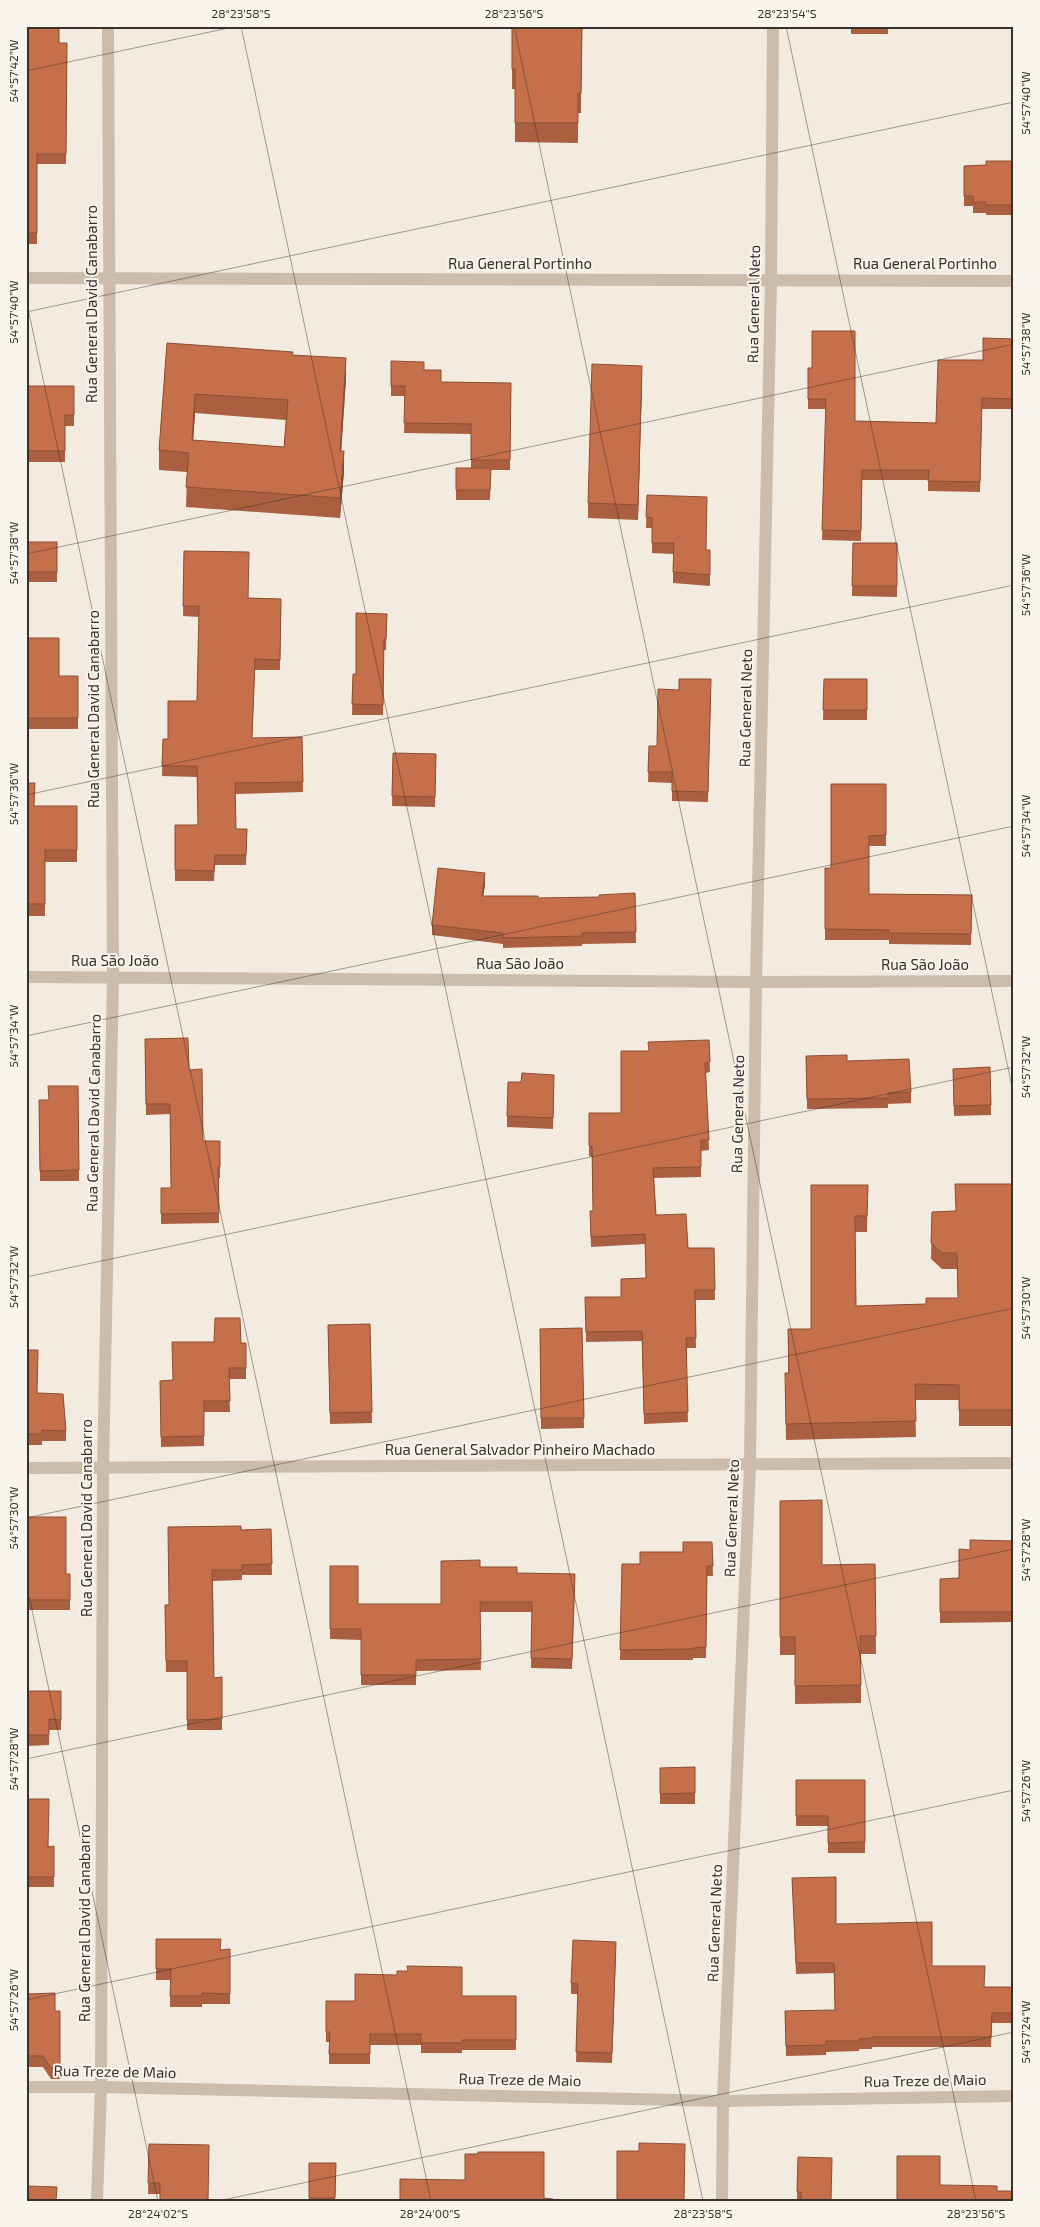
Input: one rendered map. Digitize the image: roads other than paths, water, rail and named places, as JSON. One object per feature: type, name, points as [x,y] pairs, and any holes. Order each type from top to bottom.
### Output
[{"type":"street","name":"Rua General David Canabarro","points":[[96,2201],[101,2087],[103,1469],[113,978],[108,26]]},
{"type":"street","name":"Rua General Neto","points":[[722,2201],[724,2101],[750,1465],[756,982],[771,280],[773,26]]},
{"type":"street","name":"Rua General Portinho","points":[[26,278],[1014,281]]},
{"type":"street","name":"Rua São João","points":[[26,977],[756,982],[1014,981]]},
{"type":"street","name":"Rua General Salvador Pinheiro Machado","points":[[26,1468],[1014,1463]]},
{"type":"street","name":"Rua Treze de Maio","points":[[26,2087],[101,2087],[724,2101],[1014,2096]]}]
